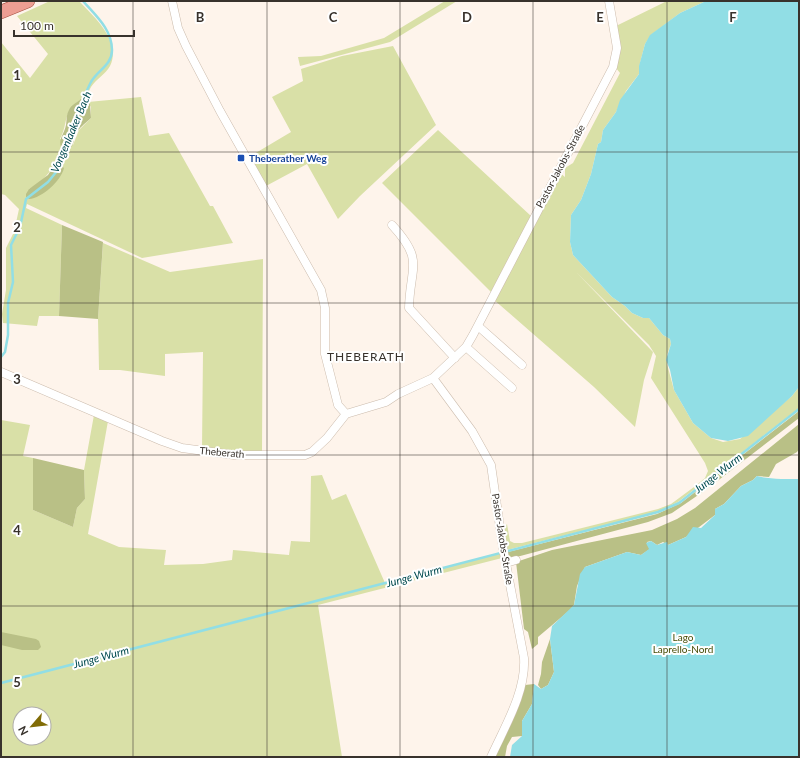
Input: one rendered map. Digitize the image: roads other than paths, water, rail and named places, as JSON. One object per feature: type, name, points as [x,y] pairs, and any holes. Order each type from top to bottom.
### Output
[{"type":"main road","points":[[1,12],[28,1]]},
{"type":"street","points":[[172,1],[178,28],[186,46],[220,111],[321,290],[325,308],[325,354],[338,405],[346,414],[386,402],[433,378]]},
{"type":"street","name":"Pastor-Jakobs-Straße","points":[[491,757],[519,692],[524,667],[503,548],[493,472],[488,457],[462,416],[433,378],[466,347],[613,67],[617,48],[609,1]]},
{"type":"street","points":[[392,225],[408,243],[412,254],[414,271],[409,308],[455,358]]},
{"type":"street","points":[[478,326],[522,365]]},
{"type":"street","points":[[466,347],[512,388]]},
{"type":"street","name":"Theberath","points":[[1,372],[162,441],[182,448],[234,455],[305,455],[312,452],[327,438],[346,414]]},
{"type":"street","points":[[506,560],[516,560]]},
{"type":"water","points":[[706,1],[799,1],[799,387],[792,396],[748,436],[728,441],[711,438],[693,423],[674,390],[670,370],[666,360],[671,344],[670,339],[663,335],[649,318],[643,318],[632,313],[612,297],[573,255],[570,242],[571,215],[581,200],[591,174],[598,144],[601,142],[603,130],[616,112],[620,100],[639,74],[639,66],[645,44],[650,35],[680,13]]},
{"type":"water","name":"Lago Laprello-Nord","points":[[757,476],[799,479],[799,757],[510,757],[512,745],[522,736],[522,721],[532,704],[534,684],[541,689],[548,685],[554,672],[550,639],[552,626],[574,605],[580,574],[585,567],[627,552],[641,555],[649,549],[646,543],[651,541],[657,545],[667,542],[668,545],[686,537],[693,527],[701,528],[715,515],[715,509],[724,504],[741,486],[753,480]]},
{"type":"waterway","name":"Vongenlaaker Bach","points":[[1,357],[5,352],[8,335],[8,303],[13,282],[11,245],[20,227],[26,199],[48,182],[57,171],[67,149],[91,82],[110,60],[112,50],[109,35],[102,23],[83,1]]},
{"type":"waterway","name":"Junge Wurm","points":[[1,683],[658,512],[679,503],[799,409]]},
{"type":"place","name":"Theberather Weg","points":[[241,158]]},
{"type":"district","name":"THEBERATH","points":[[366,357]]}]
